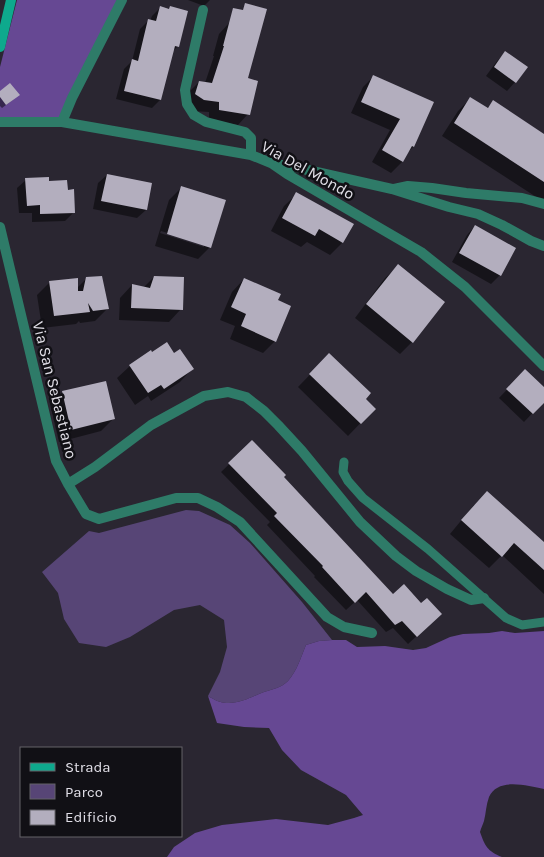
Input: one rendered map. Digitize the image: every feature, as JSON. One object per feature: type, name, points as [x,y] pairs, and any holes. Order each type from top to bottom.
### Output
[{"type":"street","points":[[0,47],[11,0]]},
{"type":"street","points":[[62,122],[72,98],[122,0]]},
{"type":"street","points":[[203,10],[185,90],[187,104],[194,115],[206,122],[245,132],[251,138],[251,155]]},
{"type":"street","name":"Via Del Mondo","points":[[2,122],[62,122],[251,155],[271,164],[421,252],[466,287],[544,366]]},
{"type":"street","points":[[271,164],[290,166],[392,189],[478,214],[544,246]]},
{"type":"street","points":[[392,189],[408,186],[432,188],[522,198],[544,204]]},
{"type":"street","name":"Via San Sebastiano","points":[[0,227],[56,461],[86,514],[99,519],[176,498],[198,498],[240,522],[327,616],[344,627],[372,633]]},
{"type":"street","points":[[68,484],[95,467],[151,425],[204,396],[228,392],[246,397],[264,411],[302,451],[360,522],[396,556],[416,571],[470,600],[484,598]]},
{"type":"lane","points":[[344,462],[343,472],[348,482],[363,498],[428,549],[506,618],[522,625],[544,622]]},
{"type":"green space","points":[[186,510],[199,511],[230,525],[250,543],[302,602],[332,640],[306,645],[294,673],[283,685],[236,702],[221,702],[208,696],[220,672],[227,647],[224,620],[200,605],[174,610],[130,637],[106,647],[79,643],[64,619],[58,593],[42,572],[89,531],[99,533]]},
{"type":"shaded area","points":[[17,0],[118,0],[62,117],[0,119],[0,67]]},
{"type":"shaded area","points":[[502,631],[515,633],[544,631],[544,789],[514,784],[506,785],[493,791],[489,797],[480,832],[487,848],[502,857],[167,857],[174,847],[195,833],[222,825],[276,819],[328,825],[363,815],[346,795],[301,770],[282,750],[269,728],[217,723],[208,696],[221,702],[236,702],[280,687],[294,673],[306,645],[319,641],[346,640],[357,647],[385,646],[413,650],[426,648],[450,637],[463,634]]},
{"type":"building","points":[[245,3],[267,9],[248,78],[258,81],[250,115],[219,110],[219,102],[204,100],[195,94],[199,81],[212,83],[224,46],[233,8],[243,10]]},
{"type":"building","points":[[160,6],[169,9],[170,6],[188,11],[179,47],[175,46],[161,100],[124,91],[132,59],[138,61],[148,19],[156,21]]},
{"type":"building","points":[[505,51],[528,67],[516,83],[494,67]]},
{"type":"building","points":[[373,75],[434,102],[414,147],[412,146],[403,162],[382,150],[400,119],[361,102]]},
{"type":"building","points":[[10,83],[20,95],[6,105],[0,97],[0,91]]},
{"type":"building","points":[[470,97],[488,108],[493,100],[544,134],[544,182],[454,123]]},
{"type":"building","points":[[107,174],[152,183],[147,210],[101,201]]},
{"type":"building","points":[[49,177],[49,181],[67,180],[68,190],[74,189],[75,213],[40,214],[40,205],[27,206],[25,178]]},
{"type":"building","points":[[181,186],[226,200],[211,248],[167,234]]},
{"type":"building","points":[[296,192],[354,224],[343,243],[319,229],[315,236],[282,218]]},
{"type":"building","points":[[475,225],[516,248],[501,276],[459,253]]},
{"type":"building","points":[[398,264],[445,302],[413,343],[366,304]]},
{"type":"building","points":[[102,276],[109,309],[93,311],[88,303],[90,312],[54,316],[49,281],[78,278],[78,291],[83,291],[86,277]]},
{"type":"building","points":[[154,276],[184,277],[183,310],[131,308],[132,284],[150,288]]},
{"type":"building","points":[[244,278],[281,294],[278,300],[291,306],[276,342],[241,326],[246,314],[231,307]]},
{"type":"building","points":[[167,342],[174,353],[180,349],[194,369],[164,389],[161,385],[148,393],[129,365]]},
{"type":"building","points":[[329,353],[371,393],[366,399],[376,409],[361,424],[309,374]]},
{"type":"building","points":[[525,369],[544,387],[544,403],[533,414],[506,389]]},
{"type":"building","points":[[106,381],[115,419],[71,430],[62,391]]},
{"type":"building","points":[[252,440],[393,594],[404,584],[421,603],[427,598],[442,614],[417,637],[402,621],[395,625],[366,592],[355,603],[323,566],[274,516],[277,513],[228,463]]},
{"type":"building","points":[[487,491],[544,542],[544,570],[514,543],[502,557],[461,520]]}]
